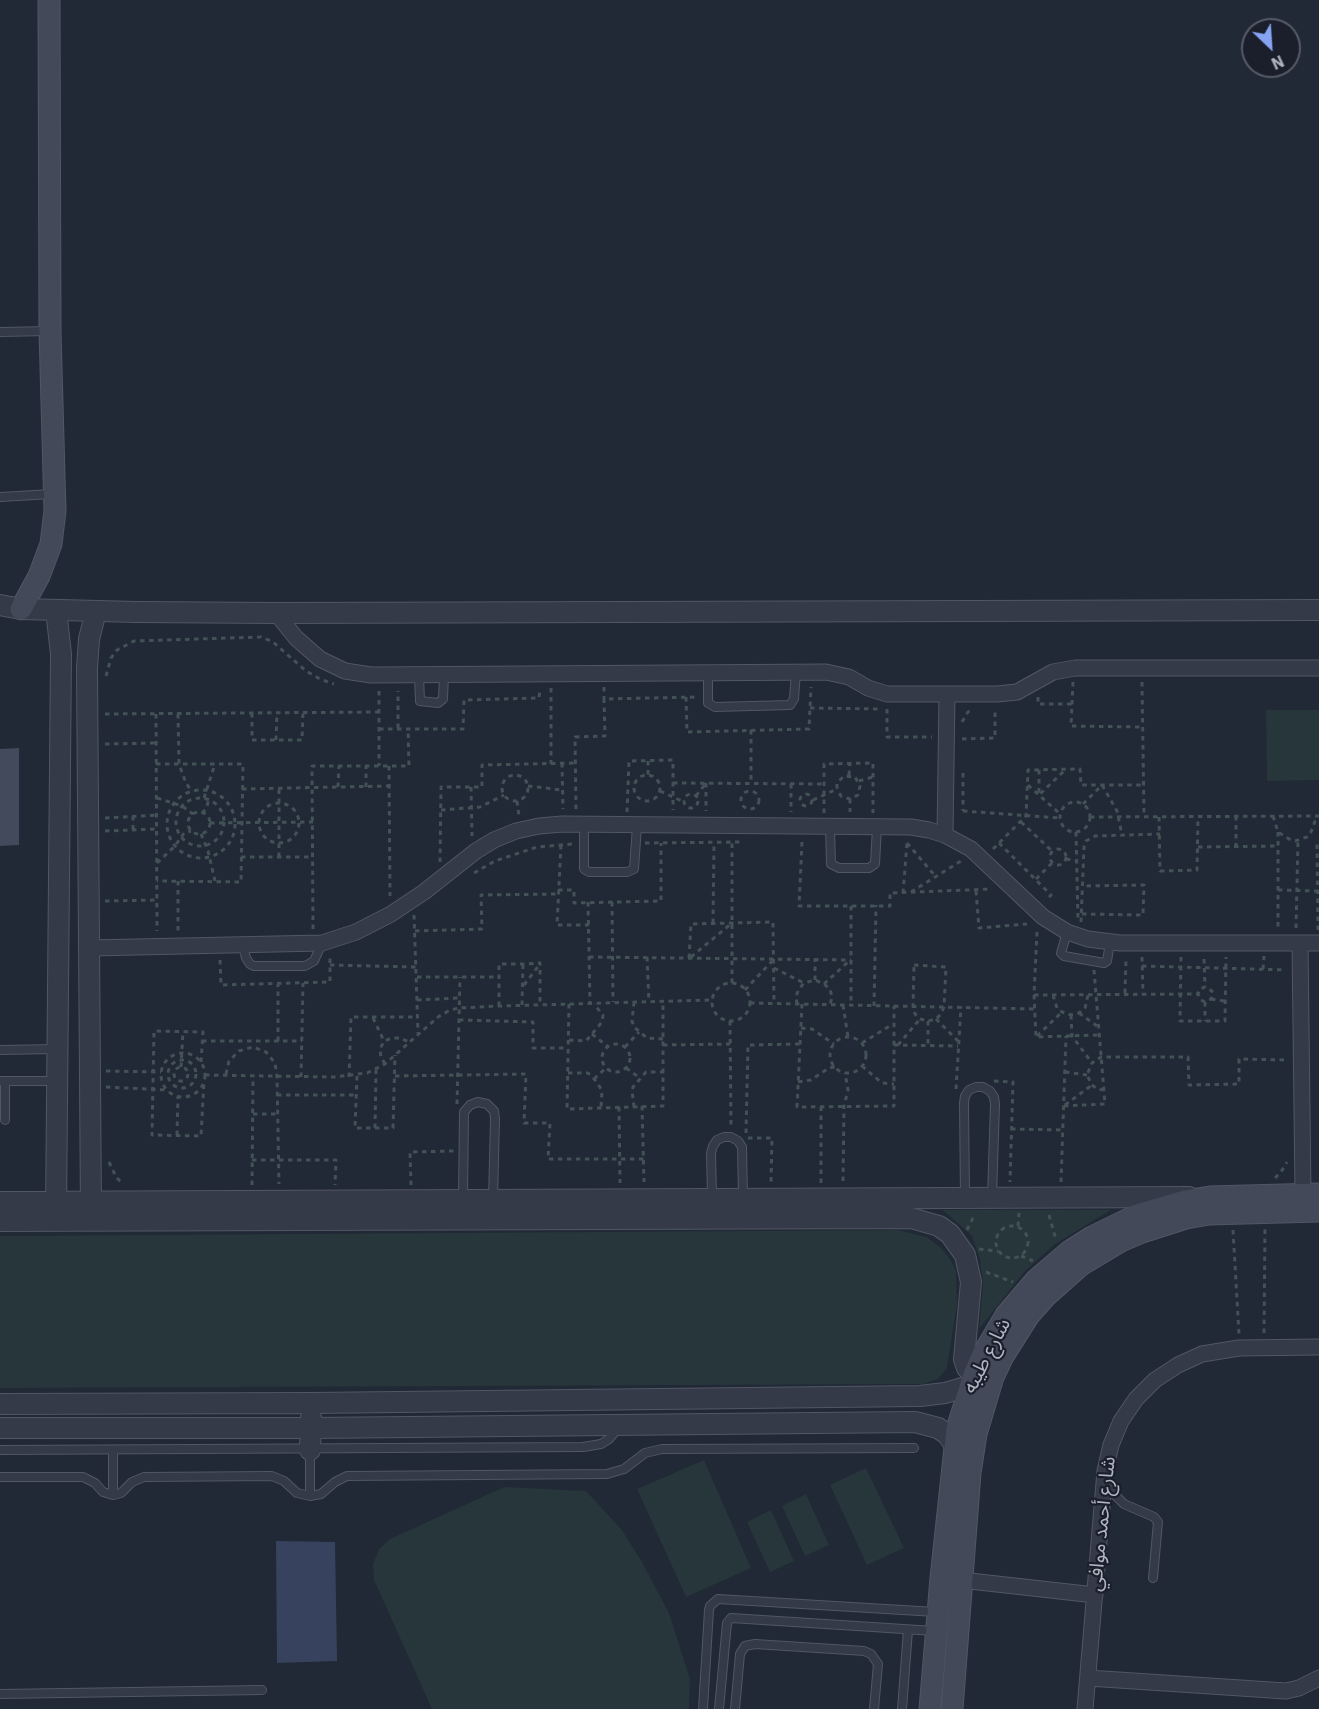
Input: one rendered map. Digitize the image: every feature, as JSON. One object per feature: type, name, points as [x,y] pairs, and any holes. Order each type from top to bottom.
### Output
[{"type":"main road","points":[[10,607],[39,576],[51,544],[54,526],[50,332],[49,0]]},
{"type":"main road","name":"شارع طيبه","points":[[930,1709],[954,1443],[960,1414],[972,1380],[994,1334],[1006,1315],[1036,1280],[1071,1251],[1099,1233],[1137,1215],[1185,1201],[1210,1197],[1311,1194]]},
{"type":"main road","name":"شارع طيبه","points":[[951,1709],[970,1473],[981,1415],[993,1377],[1003,1356],[1029,1315],[1062,1280],[1081,1265],[1121,1241],[1142,1232],[1186,1218],[1209,1214],[1319,1211]]},
{"type":"street","points":[[0,622],[10,607],[96,611],[276,613],[1319,610]]},
{"type":"street","points":[[56,610],[61,654],[56,1211]]},
{"type":"street","points":[[91,1211],[87,668],[89,639],[96,611]]},
{"type":"street","points":[[276,613],[296,638],[332,666],[358,674],[708,672],[795,679],[838,674],[849,677],[877,692],[887,694],[947,694],[1017,692],[1053,672],[1064,669],[1319,668]]},
{"type":"street","points":[[945,835],[947,694]]},
{"type":"street","points":[[90,948],[244,952],[322,944],[356,932],[391,914],[424,892],[476,851],[516,831],[539,826],[632,823],[875,824],[929,830],[945,835],[971,849],[1043,917],[1067,933],[1109,948],[1273,947],[1318,943]]},
{"type":"street","points":[[1298,943],[1311,1194]]},
{"type":"street","points":[[91,1211],[463,1200],[1210,1197]]},
{"type":"street","points":[[0,1202],[56,1211],[897,1217],[925,1221],[939,1226],[950,1234],[964,1255],[970,1282],[964,1359],[972,1380],[945,1393],[920,1396],[0,1404]]},
{"type":"street","points":[[0,1221],[56,1211]]},
{"type":"street","name":"شارع أحمد موافي","points":[[1085,1709],[1104,1484],[1111,1445],[1121,1421],[1136,1399],[1149,1386],[1178,1365],[1202,1354],[1239,1348],[1319,1347]]},
{"type":"street","points":[[310,1450],[311,1403]]},
{"type":"street","points":[[0,1428],[310,1428],[915,1422],[938,1428],[954,1443]]},
{"type":"street","points":[[941,1578],[1095,1595]]},
{"type":"street","points":[[1088,1678],[1286,1691],[1299,1688],[1319,1678]]},
{"type":"lane","points":[[0,332],[50,332]]},
{"type":"lane","points":[[0,497],[55,493]]},
{"type":"lane","points":[[708,672],[708,704],[715,707],[786,707],[793,702],[795,679]]},
{"type":"lane","points":[[419,675],[420,701],[438,703],[443,699],[444,674]]},
{"type":"lane","points":[[584,824],[586,872],[627,872],[634,869],[632,823]]},
{"type":"lane","points":[[827,824],[830,860],[834,868],[873,867],[877,844],[875,824]]},
{"type":"lane","points":[[1067,933],[1061,953],[1064,956],[1105,962],[1109,948]]},
{"type":"lane","points":[[244,952],[250,964],[257,967],[309,965],[314,961],[322,944]]},
{"type":"lane","points":[[0,1050],[58,1049]]},
{"type":"lane","points":[[5,1120],[3,1081],[58,1081]]},
{"type":"lane","points":[[965,1197],[965,1096],[969,1090],[983,1087],[990,1091],[995,1104],[992,1197]]},
{"type":"lane","points":[[463,1200],[464,1113],[470,1105],[478,1102],[487,1104],[494,1111],[493,1200]]},
{"type":"lane","points":[[712,1198],[713,1146],[717,1140],[731,1137],[742,1147],[743,1198]]},
{"type":"lane","points":[[0,1450],[592,1447],[609,1439],[620,1425]]},
{"type":"lane","points":[[0,1477],[77,1476],[89,1479],[103,1492],[113,1495],[121,1493],[132,1482],[144,1477],[266,1476],[278,1478],[297,1493],[309,1496],[321,1494],[335,1482],[347,1476],[607,1474],[624,1469],[645,1453],[662,1449],[914,1448]]},
{"type":"lane","points":[[112,1450],[113,1495]]},
{"type":"lane","points":[[309,1496],[310,1450]]},
{"type":"lane","points":[[1104,1484],[1124,1504],[1154,1517],[1158,1522],[1153,1578]]},
{"type":"lane","points":[[703,1709],[709,1610],[718,1599],[937,1622]]},
{"type":"lane","points":[[719,1709],[727,1623],[731,1618],[908,1630],[937,1622]]},
{"type":"lane","points":[[902,1709],[908,1630]]},
{"type":"lane","points":[[735,1709],[740,1654],[746,1646],[755,1644],[864,1651],[871,1654],[878,1664],[873,1709]]},
{"type":"lane","points":[[0,1694],[262,1690]]},
{"type":"path","points":[[105,677],[111,658],[117,650],[134,641],[261,637]]},
{"type":"path","points":[[1142,668],[1144,817]]},
{"type":"path","points":[[795,679],[811,686],[820,686]]},
{"type":"path","points":[[1067,680],[1072,680],[1071,726],[1143,727]]},
{"type":"path","points":[[687,697],[687,732],[809,729],[811,686]]},
{"type":"path","points":[[379,729],[463,729],[464,700],[539,699],[539,688],[561,687]]},
{"type":"path","points":[[555,811],[576,810],[575,737],[605,736],[604,687]]},
{"type":"path","points":[[550,688],[551,764]]},
{"type":"path","points":[[379,691],[379,766]]},
{"type":"path","points":[[398,691],[398,729]]},
{"type":"path","points":[[1028,699],[1038,695],[1038,704],[1072,704]]},
{"type":"path","points":[[604,699],[707,696]]},
{"type":"path","points":[[866,702],[881,709]]},
{"type":"path","points":[[962,732],[962,739],[995,738],[995,704]]},
{"type":"path","points":[[105,705],[105,724]]},
{"type":"path","points":[[962,724],[968,712],[980,706]]},
{"type":"path","points":[[810,708],[887,709],[887,736],[932,737],[932,734],[939,734]]},
{"type":"path","points":[[276,740],[277,712]]},
{"type":"path","points":[[252,713],[252,740],[302,740],[303,712]]},
{"type":"path","points":[[105,714],[379,712]]},
{"type":"path","points":[[156,714],[158,935]]},
{"type":"path","points":[[178,714],[179,764],[192,792]]},
{"type":"path","points":[[220,959],[221,985],[330,982],[330,965],[322,944],[313,857],[312,766],[409,766],[408,728]]},
{"type":"path","points":[[751,730],[751,783]]},
{"type":"path","points":[[105,734],[105,744],[156,743]]},
{"type":"path","points":[[632,823],[628,786],[629,761],[673,760],[673,820]]},
{"type":"path","points":[[648,761],[648,775]]},
{"type":"path","points":[[562,763],[563,810]]},
{"type":"path","points":[[440,870],[441,787],[482,787],[482,765],[576,763]]},
{"type":"path","points":[[849,776],[850,763]]},
{"type":"path","points":[[827,824],[824,764],[873,763],[875,824]]},
{"type":"path","points":[[962,763],[963,811]]},
{"type":"path","points":[[156,764],[243,764],[241,882],[157,881]]},
{"type":"path","points":[[202,813],[206,809],[207,791],[215,764]]},
{"type":"path","points":[[518,764],[518,775]]},
{"type":"path","points":[[339,766],[339,787]]},
{"type":"path","points":[[366,766],[366,787]]},
{"type":"path","points":[[389,766],[390,902],[398,897]]},
{"type":"path","points":[[991,851],[1026,816],[1028,770],[1080,770],[1081,785],[1144,785]]},
{"type":"path","points":[[1039,770],[1039,795]]},
{"type":"path","points":[[1039,795],[1065,770]]},
{"type":"path","points":[[513,775],[518,775],[523,777],[528,786],[526,796],[512,801],[504,795],[502,785],[513,775]]},
{"type":"path","points":[[648,775],[639,778],[634,787],[637,795],[644,800],[652,799],[660,791]]},
{"type":"path","points":[[648,775],[659,782],[660,791]]},
{"type":"path","points":[[849,776],[859,782],[860,791],[854,798],[845,799],[838,793],[840,779],[849,776]]},
{"type":"path","points":[[859,782],[873,777]]},
{"type":"path","points":[[673,783],[824,784]]},
{"type":"path","points":[[696,796],[706,783]]},
{"type":"path","points":[[706,783],[706,820]]},
{"type":"path","points":[[752,790],[759,796],[759,800],[756,807],[747,809],[741,804],[741,796],[759,784]]},
{"type":"path","points":[[790,784],[792,820]]},
{"type":"path","points":[[801,784],[805,794]]},
{"type":"path","points":[[1028,785],[1060,816],[1067,830],[1076,832],[1086,827],[1090,817],[1087,808],[1078,802],[1066,804],[1060,816]]},
{"type":"path","points":[[1083,804],[1102,785]]},
{"type":"path","points":[[1102,785],[1119,817],[1122,835]]},
{"type":"path","points":[[242,789],[389,786]]},
{"type":"path","points":[[528,786],[562,790]]},
{"type":"path","points":[[628,786],[634,787]]},
{"type":"path","points":[[471,787],[472,841]]},
{"type":"path","points":[[279,788],[279,857]]},
{"type":"path","points":[[805,794],[800,799],[803,806],[810,806],[813,800],[837,789]]},
{"type":"path","points":[[207,791],[226,802],[234,816],[234,832],[225,848],[210,857],[194,858],[180,852],[170,840],[166,825],[170,810],[179,798],[192,792],[207,791]]},
{"type":"path","points":[[660,791],[684,802],[689,807],[696,806],[698,802],[696,796]]},
{"type":"path","points":[[684,802],[690,794],[696,796]]},
{"type":"path","points":[[805,794],[809,794],[813,800]]},
{"type":"path","points":[[441,810],[472,809],[489,804],[504,795]]},
{"type":"path","points":[[156,798],[182,806],[193,814],[206,814],[210,823],[209,828],[201,834]]},
{"type":"path","points":[[206,799],[220,809],[224,824],[218,837],[206,844],[193,844],[182,837],[178,831],[177,818],[182,806],[188,801],[206,799]]},
{"type":"path","points":[[517,801],[519,816]]},
{"type":"path","points":[[279,802],[293,808],[299,822],[298,829],[291,839],[279,843],[264,837],[258,823],[262,811],[273,803],[279,802]]},
{"type":"path","points":[[945,809],[1026,816],[1060,816]]},
{"type":"path","points":[[511,818],[529,813]]},
{"type":"path","points":[[191,831],[188,822],[193,814]]},
{"type":"path","points":[[157,815],[105,818],[105,831],[157,829]]},
{"type":"path","points":[[133,816],[133,830]]},
{"type":"path","points":[[1236,816],[1236,846]]},
{"type":"path","points":[[1263,969],[1264,952],[1273,947],[1278,890],[1278,832],[1273,816]]},
{"type":"path","points":[[1090,817],[1318,816],[1311,832],[1306,837],[1298,840],[1289,839],[1278,832]]},
{"type":"path","points":[[1159,817],[1160,871],[1197,870],[1198,817]]},
{"type":"path","points":[[210,823],[313,822]]},
{"type":"path","points":[[1021,822],[1052,851]]},
{"type":"path","points":[[472,834],[482,830]]},
{"type":"path","points":[[157,863],[191,831]]},
{"type":"path","points":[[191,831],[201,834],[206,844],[215,881]]},
{"type":"path","points":[[1076,832],[1077,914],[1081,922]]},
{"type":"path","points":[[1020,917],[1037,932],[1067,933],[1080,927],[1083,847],[1086,841],[1095,836],[1160,834]]},
{"type":"path","points":[[1298,840],[1298,943]]},
{"type":"path","points":[[712,923],[714,842]]},
{"type":"path","points":[[732,842],[732,983]]},
{"type":"path","points":[[802,842],[799,906],[890,906],[890,893],[992,889],[984,881]]},
{"type":"path","points":[[416,931],[482,929],[481,896],[574,890],[574,903],[661,901],[661,843]]},
{"type":"path","points":[[907,843],[936,877]]},
{"type":"path","points":[[903,893],[907,843]]},
{"type":"path","points":[[999,843],[1051,895],[1044,904]]},
{"type":"path","points":[[877,844],[917,845]]},
{"type":"path","points":[[1318,943],[1317,844],[1319,844]]},
{"type":"path","points":[[561,845],[558,925],[589,925]]},
{"type":"path","points":[[1198,847],[1278,846]]},
{"type":"path","points":[[1052,851],[1063,850],[1065,859]]},
{"type":"path","points":[[1052,851],[1050,859],[1052,863]]},
{"type":"path","points":[[241,857],[313,857]]},
{"type":"path","points":[[952,857],[968,867]]},
{"type":"path","points":[[1065,859],[1077,861]]},
{"type":"path","points":[[1052,863],[1060,865],[1065,859]]},
{"type":"path","points":[[910,893],[961,861]]},
{"type":"path","points":[[1036,879],[1052,863]]},
{"type":"path","points":[[178,881],[178,935]]},
{"type":"path","points":[[1082,915],[1143,915],[1144,885],[1083,886]]},
{"type":"path","points":[[1278,890],[1317,891]]},
{"type":"path","points":[[976,891],[979,928],[1027,924]]},
{"type":"path","points":[[105,911],[105,901],[157,900]]},
{"type":"path","points":[[569,1040],[584,1042],[603,1018],[601,1011],[592,1003],[588,902]]},
{"type":"path","points":[[612,902],[613,1003]]},
{"type":"path","points":[[874,1006],[876,905]]},
{"type":"path","points":[[851,906],[851,1005]]},
{"type":"path","points":[[414,914],[418,1033]]},
{"type":"path","points":[[689,958],[691,924],[773,922],[774,1004]]},
{"type":"path","points":[[689,958],[732,923]]},
{"type":"path","points":[[1036,1037],[1034,995],[1037,932]]},
{"type":"path","points":[[1109,948],[1126,953],[1142,953],[1143,994]]},
{"type":"path","points":[[209,959],[220,959],[244,952]]},
{"type":"path","points":[[1181,953],[1180,1021],[1225,1021],[1226,952]]},
{"type":"path","points":[[1125,994],[1126,953]]},
{"type":"path","points":[[1204,953],[1205,987]]},
{"type":"path","points":[[589,957],[851,960]]},
{"type":"path","points":[[647,957],[649,1002]]},
{"type":"path","points":[[745,990],[774,959]]},
{"type":"path","points":[[814,980],[815,959]]},
{"type":"path","points":[[824,984],[851,960]]},
{"type":"path","points":[[1244,960],[1244,968]]},
{"type":"path","points":[[1064,1106],[1105,1104],[1094,962]]},
{"type":"path","points":[[500,1006],[500,964],[540,963]]},
{"type":"path","points":[[523,986],[540,963]]},
{"type":"path","points":[[540,963],[540,1005]]},
{"type":"path","points":[[522,1005],[523,964]]},
{"type":"path","points":[[1283,964],[1287,976]]},
{"type":"path","points":[[330,965],[416,967]]},
{"type":"path","points":[[915,965],[946,967],[944,1007],[936,1019],[928,1021],[915,1014],[913,1006],[915,965]]},
{"type":"path","points":[[1142,966],[1286,970]]},
{"type":"path","points":[[774,968],[804,983]]},
{"type":"path","points":[[417,977],[500,977]]},
{"type":"path","points":[[457,1108],[460,977]]},
{"type":"path","points":[[830,1005],[832,997],[830,989],[814,980],[804,983],[796,996],[800,1004],[801,1028],[797,1107],[894,1106],[896,1045],[894,1006]]},
{"type":"path","points":[[301,1077],[303,983]]},
{"type":"path","points":[[732,983],[745,990],[750,1004],[746,1014],[730,1021],[724,1020],[715,1012],[712,1000],[717,990],[732,983]]},
{"type":"path","points":[[278,984],[278,1041]]},
{"type":"path","points":[[1198,994],[1200,989],[1205,987]]},
{"type":"path","points":[[1205,987],[1212,991],[1211,999]]},
{"type":"path","points":[[1034,995],[1198,994]]},
{"type":"path","points":[[1198,994],[1205,1002]]},
{"type":"path","points":[[1053,995],[1054,1002],[1062,1012],[1071,1015],[1085,1008],[1088,995]]},
{"type":"path","points":[[417,1000],[459,998]]},
{"type":"path","points":[[1205,1002],[1211,999],[1225,1001]]},
{"type":"path","points":[[205,1075],[357,1076],[376,1070],[385,1064],[438,1017],[459,1008],[712,1000]]},
{"type":"path","points":[[634,1002],[632,1021],[634,1027],[649,1039],[663,1039]]},
{"type":"path","points":[[569,1004],[567,1109],[663,1106],[663,1002]]},
{"type":"path","points":[[1205,1002],[1205,1021]]},
{"type":"path","points":[[750,1004],[1035,1009]]},
{"type":"path","points":[[843,1005],[848,1037]]},
{"type":"path","points":[[1036,1037],[1062,1012]]},
{"type":"path","points":[[1079,1013],[1098,1027]]},
{"type":"path","points":[[1071,1015],[1072,1036],[1092,1063]]},
{"type":"path","points":[[349,1077],[351,1017],[418,1017]]},
{"type":"path","points":[[373,1017],[384,1041]]},
{"type":"path","points":[[896,1045],[921,1019]]},
{"type":"path","points":[[896,1045],[959,1044],[936,1019]]},
{"type":"path","points":[[459,1020],[533,1022],[533,1048],[568,1048]]},
{"type":"path","points":[[730,1021],[731,1137]]},
{"type":"path","points":[[928,1021],[928,1046]]},
{"type":"path","points":[[861,1043],[894,1024]]},
{"type":"path","points":[[801,1028],[812,1029],[834,1044]]},
{"type":"path","points":[[154,1031],[203,1032],[202,1041],[201,1062],[205,1075],[201,1136],[152,1135],[154,1031]]},
{"type":"path","points":[[181,1066],[189,1074],[185,1081],[181,1082],[174,1074],[183,1060],[183,1031]]},
{"type":"path","points":[[625,1047],[639,1032]]},
{"type":"path","points":[[592,1034],[607,1046]]},
{"type":"path","points":[[1036,1037],[1099,1035]]},
{"type":"path","points":[[1061,1186],[1066,1036]]},
{"type":"path","points":[[848,1037],[861,1043],[866,1054],[862,1066],[851,1073],[845,1073],[834,1067],[830,1056],[838,1040],[848,1037]]},
{"type":"path","points":[[385,1064],[380,1049],[384,1041],[400,1038],[409,1042]]},
{"type":"path","points":[[202,1041],[302,1041]]},
{"type":"path","points":[[252,1041],[253,1047]]},
{"type":"path","points":[[616,1043],[625,1047],[630,1057],[626,1068],[616,1072],[606,1068],[602,1055],[607,1046],[616,1043]]},
{"type":"path","points":[[663,1045],[730,1044]]},
{"type":"path","points":[[771,1185],[771,1138],[746,1138],[748,1045],[800,1044]]},
{"type":"path","points":[[226,1075],[229,1061],[239,1051],[253,1047],[266,1052],[275,1063],[279,1191]]},
{"type":"path","points":[[167,1090],[161,1079],[166,1060],[183,1053],[193,1055],[201,1062]]},
{"type":"path","points":[[357,1076],[355,1128],[393,1128],[396,1055]]},
{"type":"path","points":[[1104,1090],[1092,1085],[1087,1075],[1092,1063],[1101,1057],[1188,1057],[1189,1085],[1239,1084],[1239,1059],[1288,1060],[1288,1070]]},
{"type":"path","points":[[183,1060],[192,1065],[196,1075],[191,1085],[181,1088],[171,1084],[168,1073],[172,1064],[183,1060]]},
{"type":"path","points":[[862,1066],[882,1083],[894,1084]]},
{"type":"path","points":[[798,1082],[811,1080],[834,1067]]},
{"type":"path","points":[[594,1079],[606,1068]]},
{"type":"path","points":[[626,1068],[640,1078]]},
{"type":"path","points":[[375,1128],[376,1070]]},
{"type":"path","points":[[105,1098],[104,1071],[161,1072]]},
{"type":"path","points":[[568,1073],[585,1072],[594,1079],[602,1090],[601,1108]]},
{"type":"path","points":[[634,1107],[632,1089],[640,1078],[648,1072],[664,1072]]},
{"type":"path","points":[[1065,1072],[1087,1075]]},
{"type":"path","points":[[843,1183],[844,1106],[848,1090],[845,1073]]},
{"type":"path","points":[[395,1076],[526,1074],[524,1123],[550,1122],[548,1159],[644,1159]]},
{"type":"path","points":[[252,1192],[253,1076]]},
{"type":"path","points":[[104,1087],[167,1090],[178,1096],[197,1092],[204,1082]]},
{"type":"path","points":[[1064,1106],[1092,1085]]},
{"type":"path","points":[[277,1095],[355,1095]]},
{"type":"path","points":[[177,1136],[178,1096]]},
{"type":"path","points":[[642,1106],[645,1199]]},
{"type":"path","points":[[619,1107],[620,1199]]},
{"type":"path","points":[[811,1184],[821,1184],[821,1107]]},
{"type":"path","points":[[252,1114],[278,1114]]},
{"type":"path","points":[[1011,1129],[1063,1130]]},
{"type":"path","points":[[411,1188],[410,1152],[456,1151]]},
{"type":"path","points":[[1274,1179],[1286,1165],[1288,1156]]},
{"type":"path","points":[[108,1159],[116,1177],[125,1185]]},
{"type":"path","points":[[252,1160],[336,1160],[335,1190]]},
{"type":"path","points":[[992,1197],[973,1216],[964,1255],[992,1275],[1018,1282]]},
{"type":"path","points":[[1041,1197],[1049,1213],[1057,1246]]},
{"type":"path","points":[[1264,1348],[1265,1211]]},
{"type":"path","points":[[1232,1213],[1239,1348]]},
{"type":"path","points":[[1021,1256],[1028,1246],[1027,1234],[1018,1226],[1004,1227],[996,1238],[998,1251],[1008,1258],[1021,1256],[1038,1262]]},
{"type":"shaded area","points":[[1266,710],[1319,710],[1319,780],[1267,781]]},
{"type":"shaded area","points":[[943,1210],[1111,1210],[1055,1244],[1025,1271],[979,1329],[983,1284],[980,1259],[972,1236]]},
{"type":"shaded area","points":[[898,1230],[927,1237],[941,1248],[956,1271],[957,1304],[947,1368],[938,1379],[924,1384],[0,1388],[0,1236]]},
{"type":"shaded area","points":[[704,1460],[751,1568],[686,1597],[637,1489]]},
{"type":"shaded area","points":[[866,1468],[904,1548],[867,1565],[830,1485]]},
{"type":"shaded area","points":[[504,1487],[586,1491],[622,1530],[669,1613],[690,1679],[689,1709],[432,1709],[374,1580],[373,1564],[379,1549],[390,1539]]},
{"type":"shaded area","points":[[806,1494],[829,1545],[805,1556],[782,1506]]},
{"type":"shaded area","points":[[771,1510],[794,1561],[770,1572],[747,1522]]},
{"type":"water","points":[[276,1541],[335,1542],[337,1661],[277,1663]]},
{"type":"building","points":[[19,748],[19,845],[0,846],[0,749]]}]
